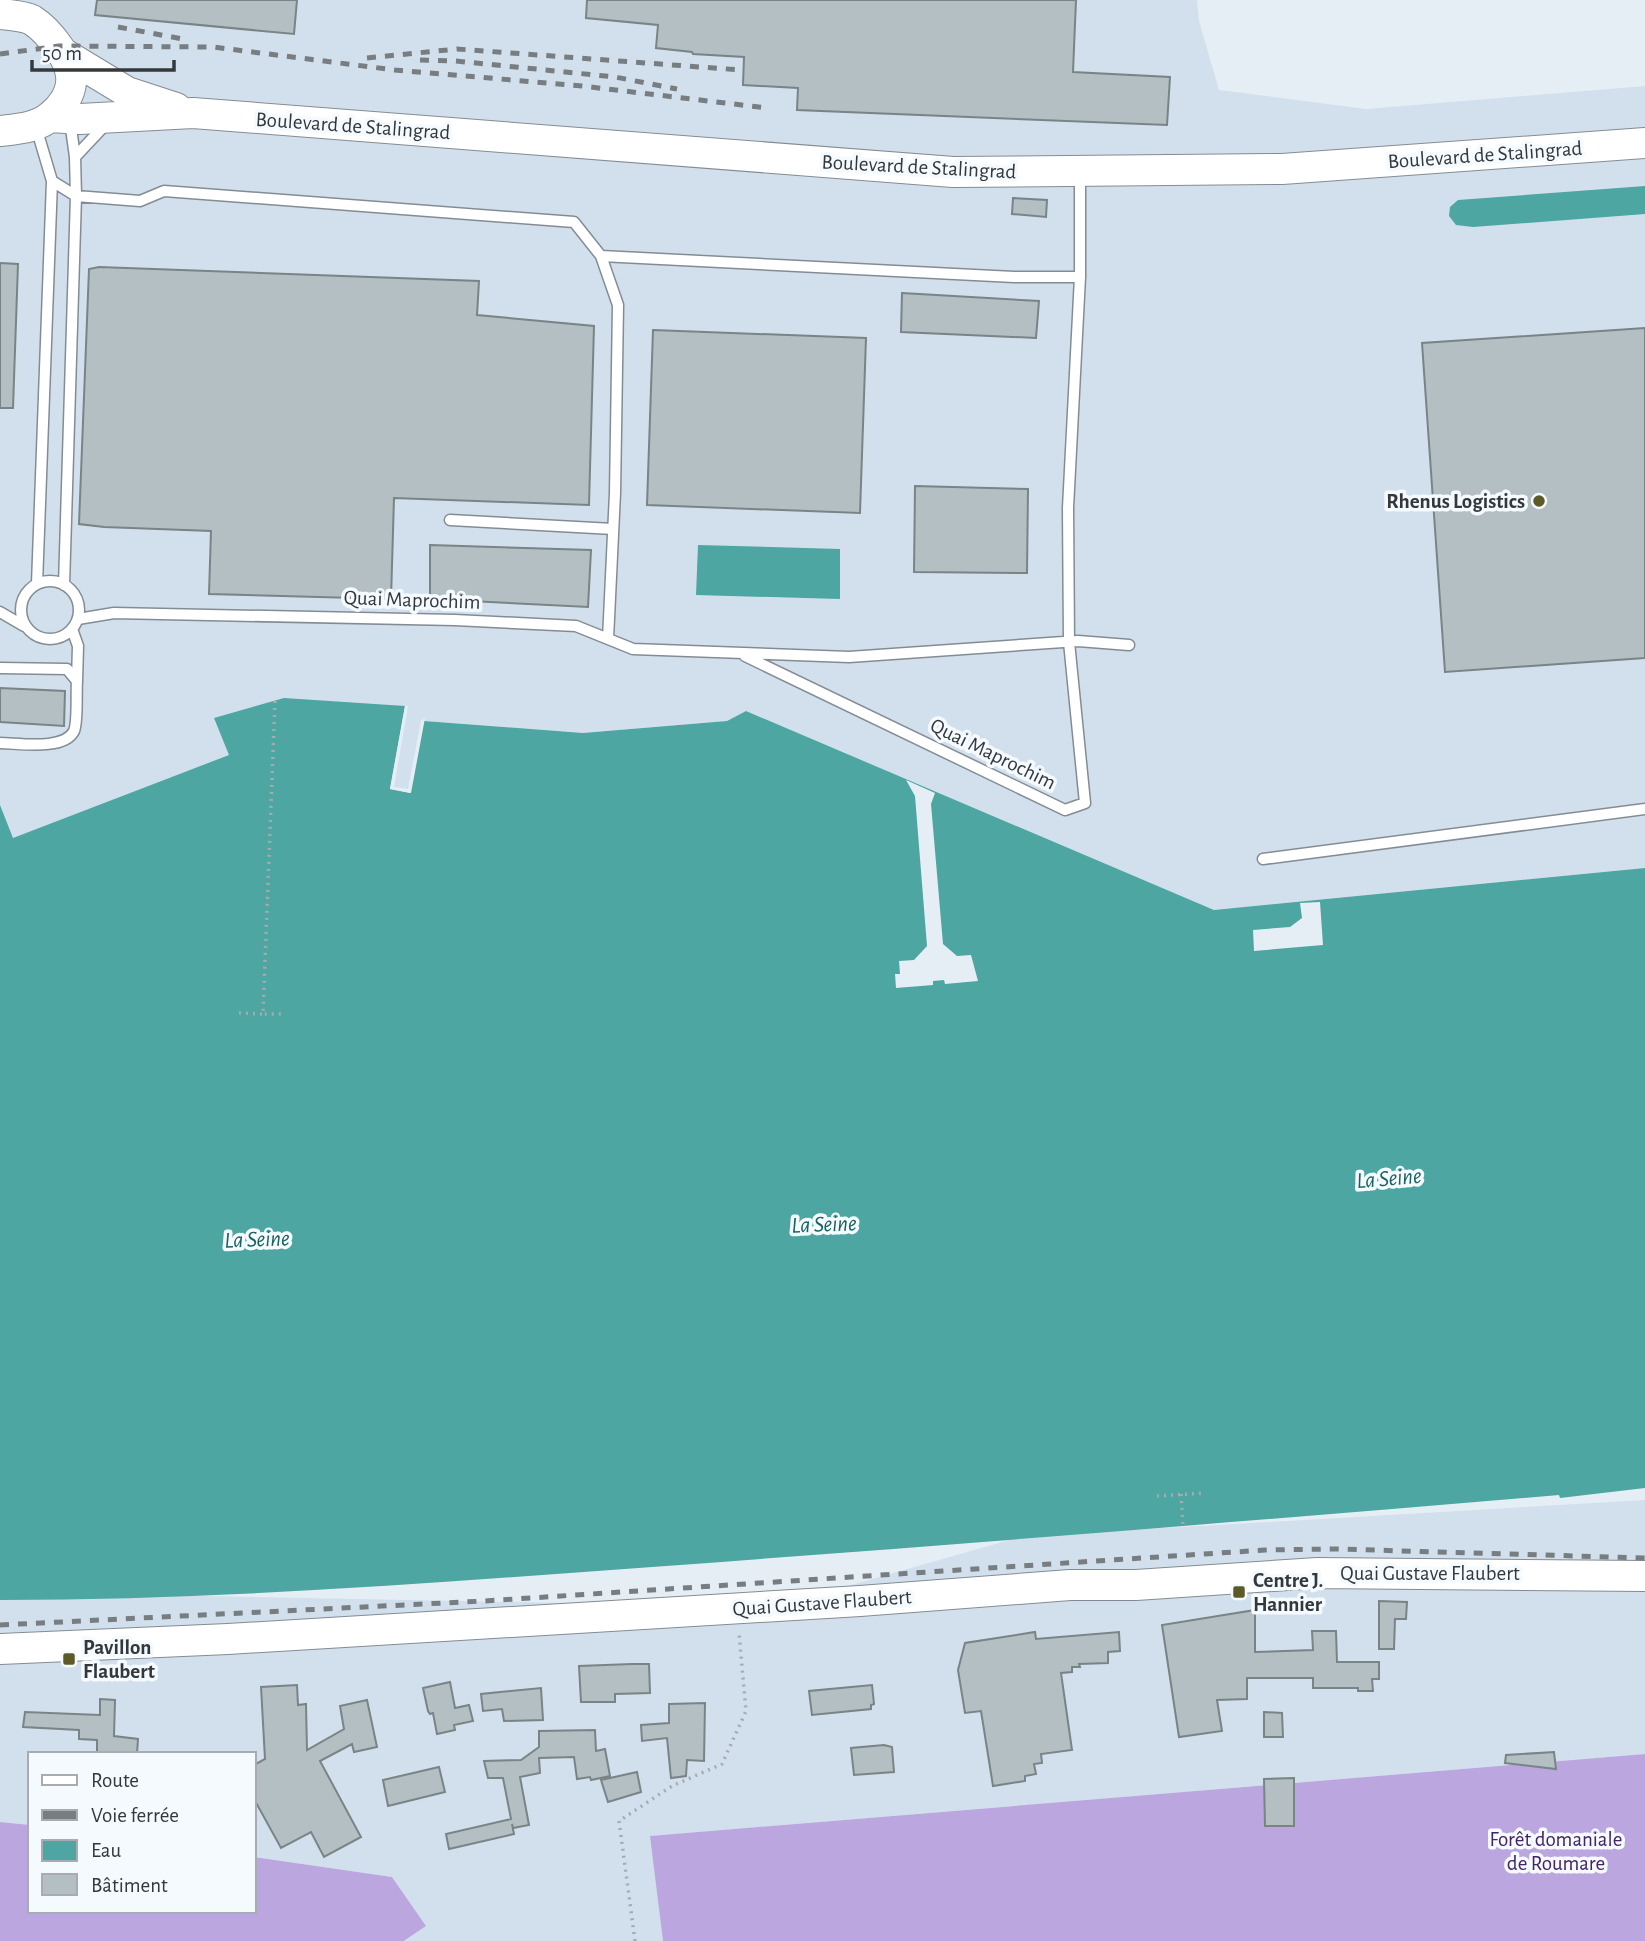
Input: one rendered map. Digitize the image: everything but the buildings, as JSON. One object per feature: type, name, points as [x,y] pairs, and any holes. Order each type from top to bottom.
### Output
[{"type":"main road","points":[[0,14],[30,19],[51,36],[67,61],[72,82],[65,101],[52,120]]},
{"type":"main road","name":"Boulevard de Stalingrad","points":[[61,52],[127,92],[193,113]]},
{"type":"main road","name":"Boulevard de Stalingrad","points":[[0,131],[52,120],[193,113],[953,172],[1282,169],[1645,143]]},
{"type":"main road","name":"Quai Gustave Flaubert","points":[[0,1649],[242,1638],[860,1601],[1070,1585],[1136,1585],[1317,1573],[1645,1576]]},
{"type":"lane","points":[[75,157],[111,118]]},
{"type":"lane","points":[[52,120],[75,157],[64,584]]},
{"type":"lane","points":[[37,584],[52,120]]},
{"type":"lane","name":"Quai Maprochim","points":[[740,653],[1065,810],[1085,803],[1069,642],[1068,508],[1080,277],[1080,172]]},
{"type":"lane","points":[[52,181],[76,196],[140,201],[164,191],[574,222],[601,256],[618,305],[608,639]]},
{"type":"lane","points":[[601,256],[1001,276],[1080,277]]},
{"type":"lane","points":[[450,520],[613,529]]},
{"type":"lane","points":[[0,612],[27,627],[38,637],[58,638],[72,629],[78,618],[77,599],[64,584],[46,581],[37,584],[29,589],[21,606],[21,615],[27,627]]},
{"type":"lane","name":"Quai Maprochim","points":[[78,618],[114,613],[455,620],[576,626],[634,649],[849,657],[1069,642],[1129,645]]},
{"type":"lane","points":[[0,743],[51,745],[67,739],[74,730],[78,646],[72,629]]},
{"type":"lane","points":[[0,668],[67,669],[77,681]]},
{"type":"lane","points":[[1263,859],[1645,808]]},
{"type":"path","points":[[263,1014],[275,701]]},
{"type":"path","points":[[239,1013],[285,1014]]},
{"type":"path","points":[[1157,1496],[1205,1493]]},
{"type":"path","points":[[1181,1494],[1183,1527]]},
{"type":"path","points":[[635,1941],[619,1821],[672,1786],[722,1764],[747,1711],[739,1633]]},
{"type":"shaded area","points":[[0,0],[1197,0],[1199,21],[1219,90],[1366,109],[1645,86],[1645,868],[1214,910],[746,711],[727,721],[583,733],[425,721],[411,793],[230,755],[13,838],[0,805]]},
{"type":"shaded area","points":[[1645,1500],[1645,1754],[651,1836],[663,1941],[405,1941],[426,1926],[392,1877],[256,1857],[256,1752],[28,1752],[28,1825],[0,1822],[0,1592],[774,1607],[1034,1533]]},
{"type":"green space","name":"Forêt domaniale de Roumare","points":[[1645,1754],[1645,1941],[663,1941],[650,1836]]},
{"type":"green space","points":[[0,1822],[28,1825],[28,1913],[256,1913],[256,1857],[392,1877],[426,1926],[404,1941],[0,1941]]},
{"type":"water","points":[[1645,186],[1645,214],[1473,227],[1456,225],[1449,216],[1450,207],[1458,200]]},
{"type":"water","points":[[698,545],[840,549],[840,599],[696,595]]},
{"type":"water","name":"La Seine","points":[[284,698],[405,706],[390,789],[410,793],[424,721],[583,733],[727,721],[746,711],[1214,910],[1645,868],[1645,1488],[1560,1498],[1559,1495],[417,1584],[167,1597],[0,1600],[0,805],[13,838],[229,755],[214,718]]},
{"type":"pier","points":[[405,706],[408,706],[394,787],[408,789],[421,721],[425,718],[411,793],[390,789]]},
{"type":"pier","points":[[906,780],[935,793],[931,804],[943,944],[957,956],[971,955],[978,981],[945,984],[944,980],[933,981],[933,985],[896,988],[895,974],[900,974],[899,961],[914,960],[927,946],[915,796]]},
{"type":"pier","points":[[1320,902],[1323,945],[1254,951],[1253,930],[1290,927],[1302,918],[1300,903]]},
{"type":"railway","points":[[118,27],[183,39]]},
{"type":"railway","points":[[0,54],[59,46],[213,47],[395,70],[582,86],[767,108]]},
{"type":"railway","points":[[367,58],[457,49],[741,70]]},
{"type":"railway","points":[[420,60],[456,61],[615,77],[677,89]]},
{"type":"railway","points":[[0,1625],[484,1601],[1265,1550],[1337,1549],[1645,1558]]},
{"type":"place","name":"Rhenus Logistics","points":[[1539,501]]},
{"type":"place","name":"Centre J. Hannier","points":[[1239,1592]]},
{"type":"place","name":"Pavillon Flaubert","points":[[69,1659]]}]
